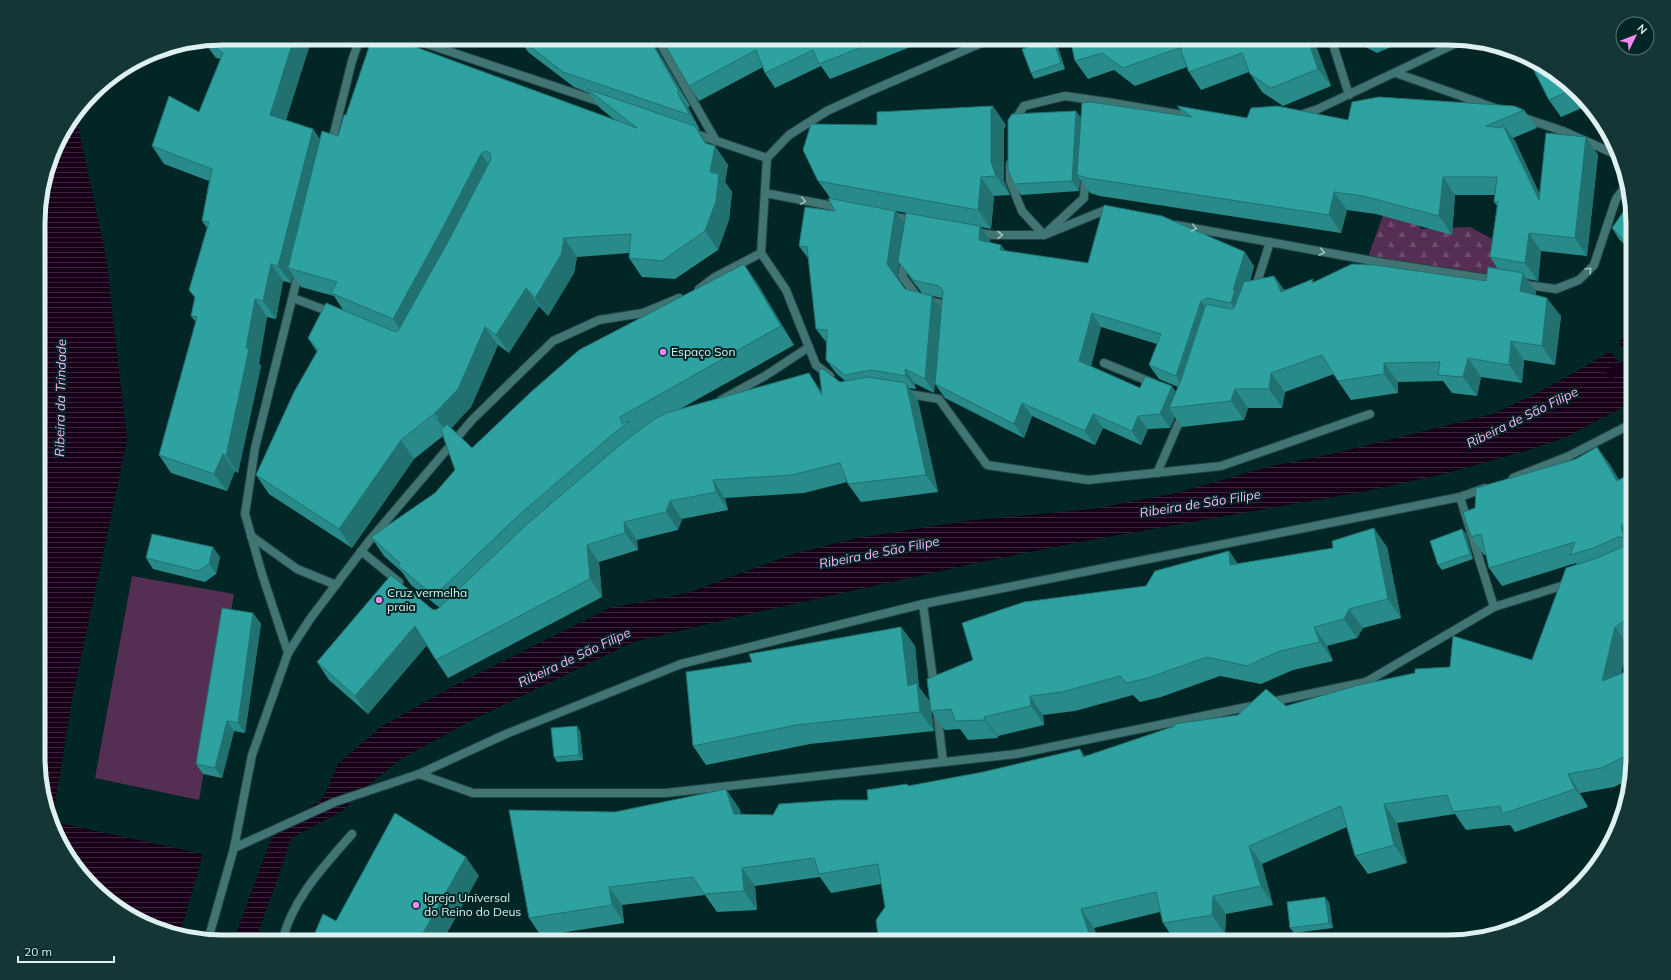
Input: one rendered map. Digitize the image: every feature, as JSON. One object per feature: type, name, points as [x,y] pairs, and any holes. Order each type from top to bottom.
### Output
[{"type":"street","points":[[329,153],[352,61],[358,45]]},
{"type":"street","points":[[430,45],[611,106]]},
{"type":"street","points":[[661,45],[716,141]]},
{"type":"street","points":[[836,381],[816,365],[786,290],[761,253],[767,158],[789,135],[827,111],[977,45]]},
{"type":"street","points":[[1333,45],[1349,94]]},
{"type":"street","points":[[1291,118],[1318,109],[1453,45]]},
{"type":"street","points":[[1396,73],[1563,131],[1611,152]]},
{"type":"street","points":[[1010,129],[1024,106],[1065,96],[1202,118]]},
{"type":"street","points":[[1095,114],[1100,109],[1113,103]]},
{"type":"street","points":[[686,131],[767,158]]},
{"type":"street","points":[[1010,159],[1010,181],[1022,211],[1044,235]]},
{"type":"street","points":[[1044,235],[1084,198],[1086,166]]},
{"type":"street","points":[[1171,224],[1384,263],[1556,289],[1579,280],[1594,265],[1616,199],[1623,190]]},
{"type":"street","points":[[765,194],[849,209]]},
{"type":"street","points":[[963,230],[993,235],[1044,235],[1103,211],[1118,214]]},
{"type":"street","points":[[880,215],[910,224],[926,223]]},
{"type":"street","points":[[1251,301],[1270,242]]},
{"type":"street","points":[[906,248],[902,276],[919,299],[946,306],[946,321]]},
{"type":"street","points":[[209,935],[234,848],[252,755],[288,653],[310,619],[361,551],[472,420],[554,341],[599,320],[643,313],[696,292],[715,277],[761,253]]},
{"type":"street","points":[[288,653],[262,574],[245,514],[255,448],[302,260]]},
{"type":"street","points":[[293,298],[342,316]]},
{"type":"street","points":[[711,405],[765,376],[809,347]]},
{"type":"street","points":[[1104,362],[1161,386]]},
{"type":"street","points":[[895,392],[940,396],[987,465],[1088,480],[1221,466],[1370,414]]},
{"type":"street","points":[[1157,473],[1186,404]]},
{"type":"street","points":[[1505,481],[1569,456],[1626,427]]},
{"type":"street","points":[[234,848],[335,802],[420,774],[506,734],[681,664],[923,604],[1460,497],[1490,486]]},
{"type":"street","points":[[1460,497],[1494,607]]},
{"type":"street","points":[[251,536],[297,569],[336,585]]},
{"type":"street","points":[[361,551],[407,589]]},
{"type":"street","points":[[420,774],[473,793],[666,793],[1016,754],[1366,682],[1494,607],[1578,581]]},
{"type":"street","points":[[923,604],[944,762]]},
{"type":"street","points":[[284,935],[286,927],[313,879],[352,834]]},
{"type":"green space","points":[[1386,207],[1408,207],[1421,229],[1470,227],[1507,247],[1501,291],[1374,273],[1369,254]]},
{"type":"green space","points":[[132,576],[234,594],[199,800],[95,778]]},
{"type":"water","name":"Ribeira da Trindade","points":[[77,121],[106,257],[127,440],[72,700],[54,812],[48,792],[45,769],[45,211],[48,188],[54,166],[63,144]]},
{"type":"water","points":[[1626,336],[1626,353],[1618,342]]},
{"type":"water","points":[[1610,352],[1626,371],[1626,405],[1621,408],[1568,436],[1525,451],[1443,474],[1366,491],[1090,540],[980,562],[757,612],[633,642],[470,721],[402,758],[372,782],[342,811],[291,838],[257,935],[236,935],[272,837],[324,797],[338,764],[381,727],[452,687],[610,608],[688,593],[790,555],[858,538],[966,521],[1093,509],[1177,493],[1268,467],[1332,454],[1493,414],[1538,393]]},
{"type":"water","points":[[58,823],[203,854],[181,930],[144,917],[124,905],[106,891],[89,874],[75,856],[63,836]]},
{"type":"building","points":[[212,45],[292,45],[270,115],[313,129],[278,266],[271,264],[263,301],[255,299],[246,348],[249,349],[226,456],[223,454],[214,474],[159,455],[197,317],[191,316],[195,297],[189,290],[209,222],[202,221],[212,169],[152,146],[169,96],[199,112],[223,53]]},
{"type":"building","points":[[370,45],[410,45],[637,128],[587,89],[695,126],[705,143],[715,146],[710,172],[719,174],[716,201],[705,231],[662,261],[629,258],[631,234],[564,238],[561,255],[535,298],[526,288],[496,335],[485,327],[458,389],[435,413],[401,440],[339,529],[256,475],[294,392],[318,350],[308,338],[326,303],[393,331],[398,331],[449,240],[491,159],[490,153],[485,151],[481,154],[393,319],[331,293],[337,282],[288,268],[322,131],[338,136],[344,115],[346,115]]},
{"type":"building","points":[[528,45],[653,45],[679,91],[677,92],[690,115],[563,72]]},
{"type":"building","points":[[665,45],[867,45],[819,64],[813,50],[765,73],[756,50],[689,86]]},
{"type":"building","points":[[1034,45],[1055,45],[1061,63],[1031,73],[1022,49]]},
{"type":"building","points":[[1072,45],[1309,45],[1318,69],[1271,88],[1250,74],[1242,53],[1189,72],[1181,51],[1182,47],[1123,68],[1102,53],[1075,61]]},
{"type":"building","points":[[1531,66],[1547,75],[1568,92],[1549,100]]},
{"type":"building","points":[[1379,97],[1514,106],[1524,110],[1486,126],[1502,128],[1502,123],[1539,200],[1546,133],[1586,137],[1575,238],[1529,233],[1525,263],[1490,257],[1498,202],[1494,202],[1497,177],[1443,177],[1439,216],[1363,196],[1334,192],[1329,215],[1087,178],[1077,175],[1082,103],[1091,102],[1192,117],[1177,106],[1247,118],[1251,108],[1277,106],[1348,120],[1352,102]]},
{"type":"building","points":[[993,106],[991,110],[991,162],[996,176],[981,177],[978,210],[818,181],[803,150],[811,124],[877,125],[877,112]]},
{"type":"building","points":[[1076,111],[1072,181],[1014,184],[1008,170],[1008,120],[1012,114]]},
{"type":"building","points":[[828,198],[895,211],[887,264],[905,289],[932,296],[925,379],[905,369],[906,376],[871,370],[845,375],[826,360],[827,330],[816,329],[807,247],[799,246],[805,207],[835,211]]},
{"type":"building","points":[[1104,205],[1162,216],[1245,252],[1233,290],[1235,290],[1231,303],[1207,298],[1201,301],[1176,376],[1149,365],[1161,334],[1092,313],[1079,361],[1140,388],[1145,376],[1172,386],[1160,414],[1138,416],[1132,431],[1093,414],[1085,431],[1022,403],[1014,424],[935,384],[943,291],[939,286],[913,280],[898,261],[906,213],[980,226],[979,240],[1001,245],[1000,250],[1088,263]]},
{"type":"building","points":[[1626,208],[1626,243],[1612,228]]},
{"type":"building","points":[[744,264],[781,326],[620,417],[622,423],[630,421],[518,516],[434,596],[398,566],[400,563],[371,537],[435,493],[455,470],[441,430],[447,424],[472,448],[531,392],[579,350]]},
{"type":"building","points":[[1352,264],[1375,265],[1486,281],[1488,267],[1523,273],[1520,291],[1547,298],[1542,346],[1511,341],[1509,365],[1468,358],[1463,377],[1438,375],[1440,362],[1384,363],[1384,374],[1338,381],[1322,355],[1271,373],[1269,389],[1235,389],[1231,401],[1169,408],[1181,380],[1206,304],[1230,309],[1234,308],[1244,282],[1274,276],[1281,292],[1313,279],[1312,283]]},
{"type":"building","points":[[823,369],[840,382],[868,377],[906,383],[926,475],[848,484],[840,463],[792,475],[713,480],[716,492],[670,501],[666,512],[624,522],[625,533],[587,545],[590,579],[436,660],[415,626],[355,696],[317,662],[391,575],[432,609],[435,610],[439,608],[526,525],[621,444],[653,420],[666,413],[809,373],[822,395],[819,370]]},
{"type":"building","points":[[1597,447],[1617,481],[1626,476],[1626,524],[1621,526],[1625,540],[1623,537],[1618,537],[1593,548],[1570,555],[1575,542],[1489,568],[1481,534],[1471,537],[1463,512],[1475,508],[1476,488],[1576,459]]},
{"type":"building","points":[[1374,528],[1388,599],[1349,609],[1344,619],[1314,627],[1320,642],[1280,651],[1247,666],[1207,657],[1148,678],[1126,683],[1120,676],[1062,692],[1030,696],[1031,706],[984,717],[985,720],[955,721],[951,709],[931,711],[927,679],[973,660],[962,623],[1024,602],[1146,586],[1155,571],[1229,551],[1230,565],[1333,548],[1332,541]]},
{"type":"building","points":[[1462,529],[1470,554],[1438,565],[1430,541]]},
{"type":"building","points":[[152,534],[213,547],[209,564],[198,571],[146,558]]},
{"type":"building","points":[[1625,540],[1626,620],[1615,627],[1602,681],[1626,672],[1626,756],[1601,768],[1568,774],[1575,789],[1502,814],[1500,806],[1453,812],[1447,795],[1384,804],[1394,845],[1355,856],[1341,806],[1249,846],[1261,886],[1213,896],[1212,915],[1163,923],[1156,892],[1081,909],[1090,935],[878,935],[876,920],[885,907],[878,864],[819,874],[814,858],[742,868],[744,891],[704,894],[693,877],[609,887],[612,905],[529,918],[509,810],[615,812],[726,789],[734,814],[773,815],[779,804],[837,800],[868,800],[867,790],[907,784],[908,786],[983,772],[1080,749],[1083,757],[1175,726],[1174,724],[1238,715],[1266,689],[1286,706],[1359,685],[1415,673],[1415,669],[1450,667],[1453,636],[1532,660],[1566,568],[1597,558],[1625,545]]},
{"type":"building","points":[[222,608],[253,613],[238,723],[227,721],[215,768],[196,764]]},
{"type":"building","points":[[901,627],[908,686],[917,683],[920,712],[796,725],[693,746],[686,672],[752,662],[749,654]]},
{"type":"building","points":[[577,726],[579,755],[554,757],[551,728]]},
{"type":"building","name":"Igreja Universal do Reino do Deus","points":[[395,813],[466,857],[422,935],[314,935],[323,914],[336,921]]},
{"type":"building","points":[[1325,897],[1329,923],[1290,928],[1287,902]]},
{"type":"waterway","name":"Ribeira de São Filipe","points":[[1611,373],[1626,366]]},
{"type":"place","name":"Espaço Son","points":[[663,352]]},
{"type":"place","name":"Cruz vermelha praia","points":[[379,600]]},
{"type":"place","name":"Igreja Universal do Reino do Deus","points":[[416,905]]}]
